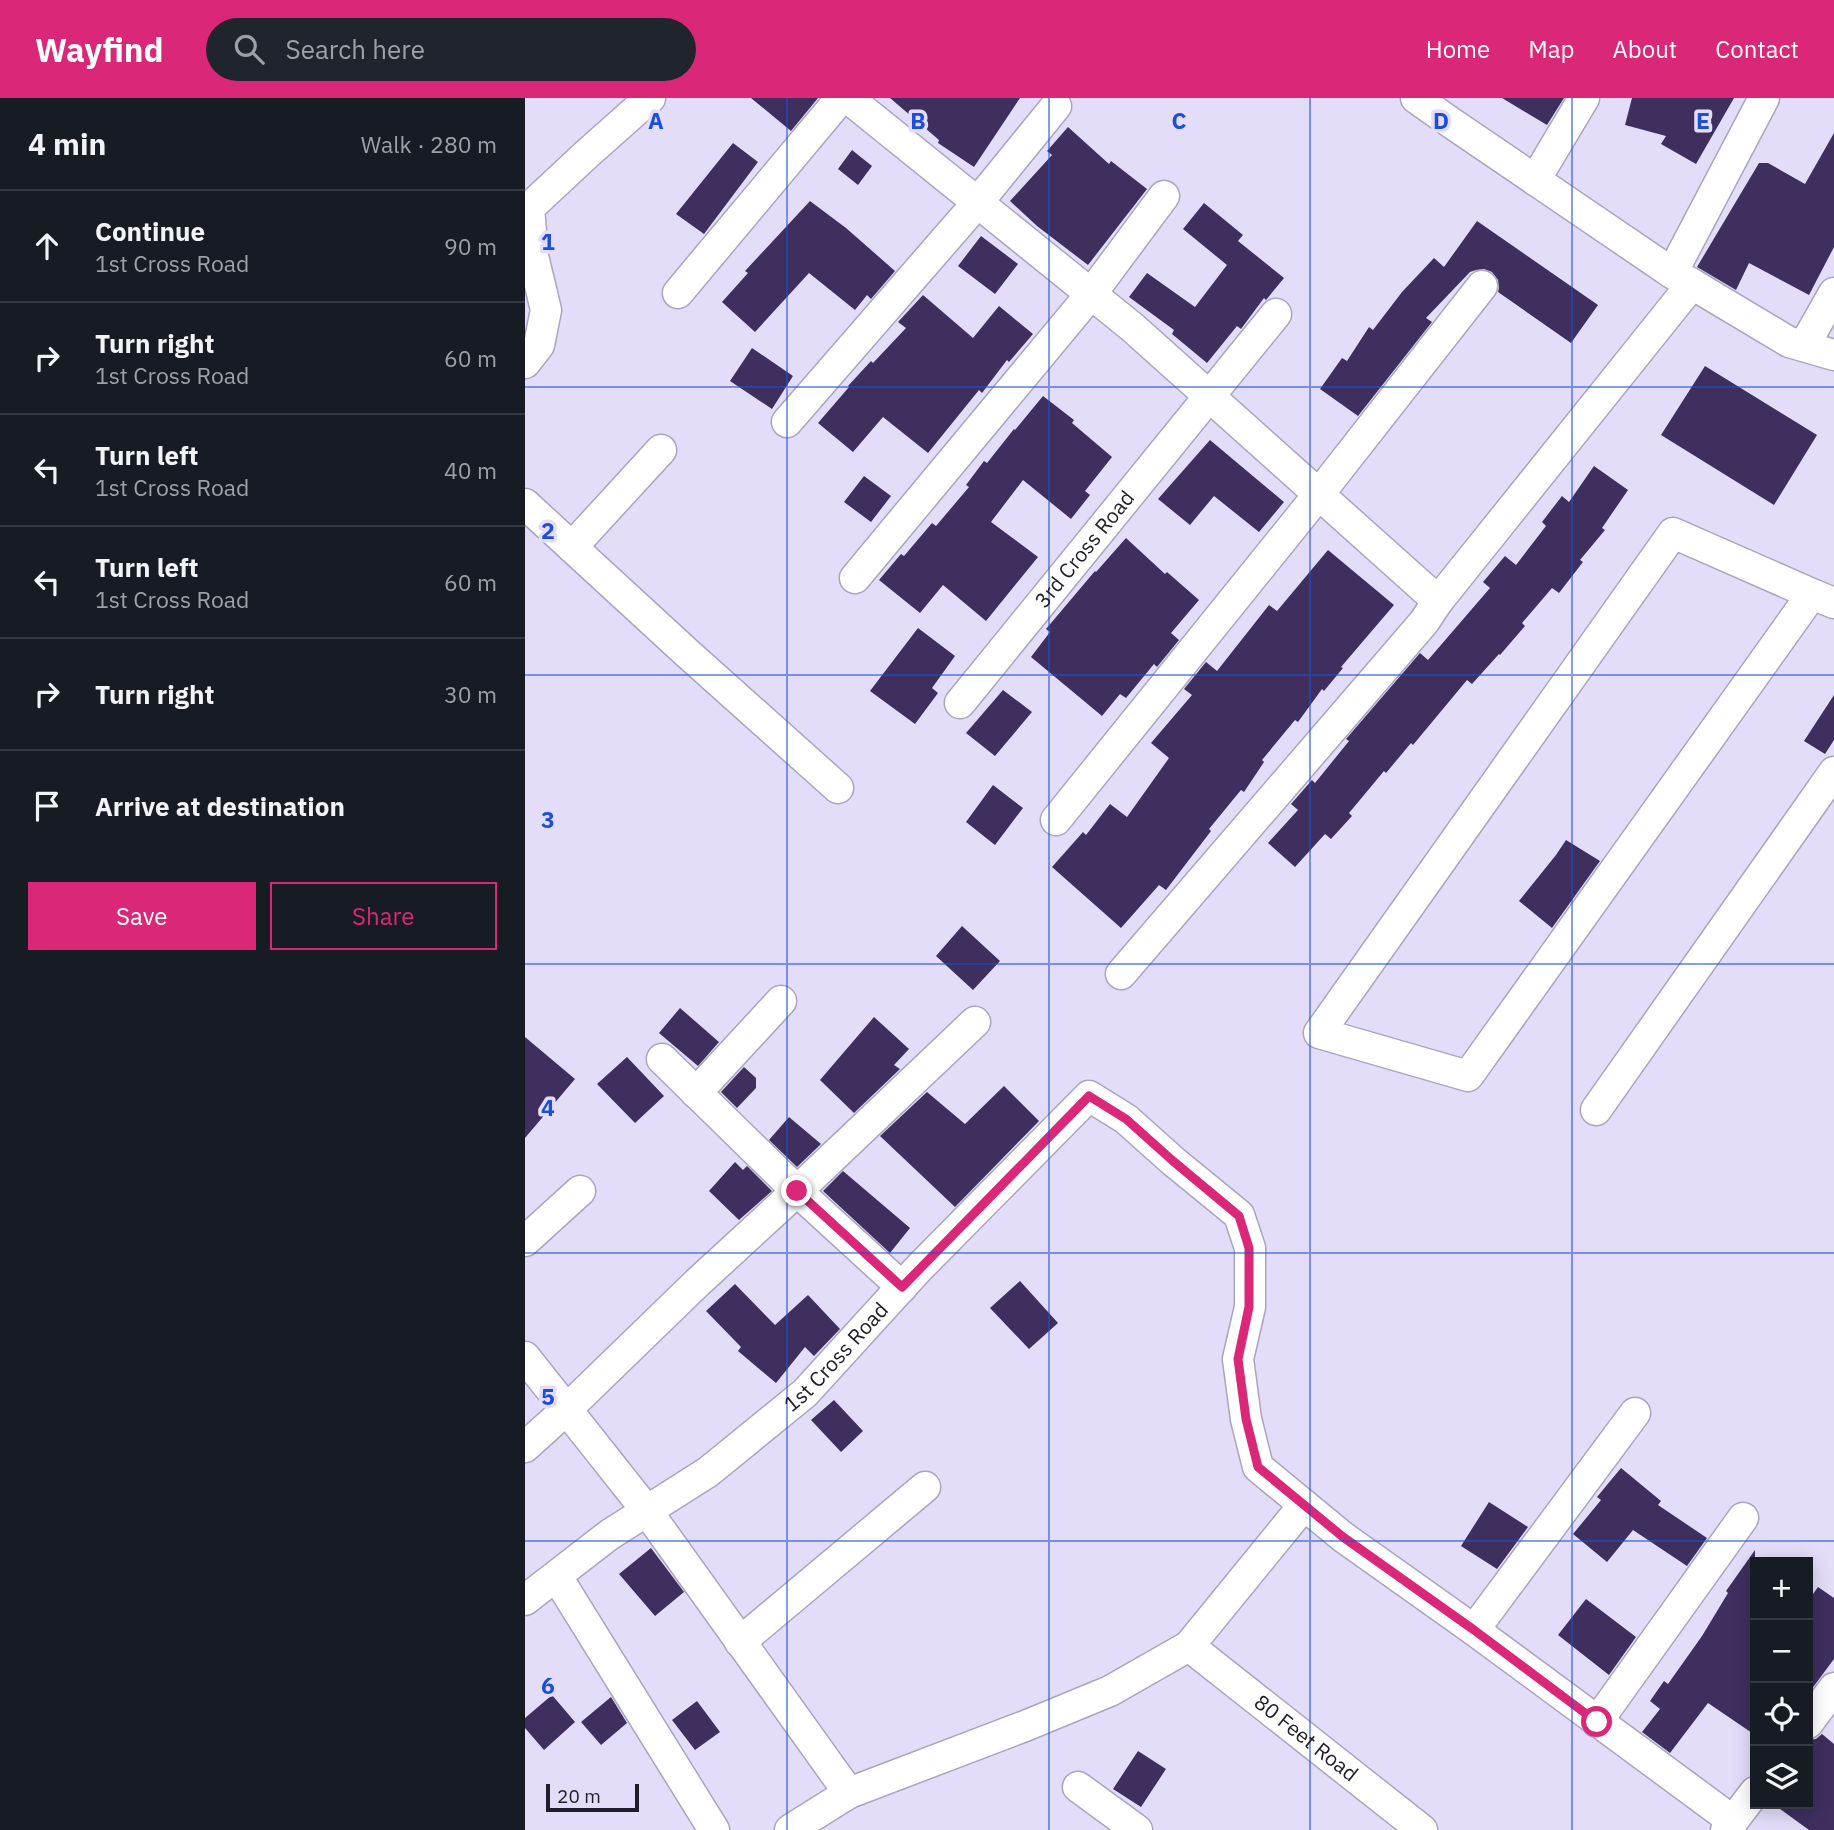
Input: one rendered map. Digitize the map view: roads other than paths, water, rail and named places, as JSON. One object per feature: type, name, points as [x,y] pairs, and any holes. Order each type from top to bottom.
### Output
[{"type":"street","points":[[530,346],[546,310],[533,256],[527,209],[650,98]]},
{"type":"street","points":[[678,293],[841,98]]},
{"type":"street","points":[[848,98],[1132,327],[1438,601]]},
{"type":"street","points":[[1416,98],[1682,279],[1789,342],[1834,355]]},
{"type":"street","points":[[1535,180],[1584,98]]},
{"type":"street","points":[[1121,974],[1415,632],[1682,279],[1764,98]]},
{"type":"street","points":[[787,422],[978,202],[1056,106]]},
{"type":"street","points":[[855,578],[1091,294],[1164,197]]},
{"type":"street","points":[[1056,820],[1319,494],[1482,286]]},
{"type":"street","points":[[1804,346],[1834,293]]},
{"type":"street","name":"3rd Cross Road","points":[[960,704],[1276,314]]},
{"type":"street","points":[[572,547],[661,450]]},
{"type":"street","points":[[525,504],[838,788]]},
{"type":"street","points":[[1673,533],[1823,599],[1468,1076],[1319,1033],[1673,533]]},
{"type":"street","points":[[1596,1110],[1834,772]]},
{"type":"street","points":[[697,1093],[781,1002]]},
{"type":"street","points":[[525,1447],[975,1022]]},
{"type":"street","points":[[662,1059],[797,1191],[902,1287]]},
{"type":"street","name":"1st Cross Road","points":[[525,1600],[608,1535],[708,1472],[805,1393],[902,1287],[1089,1096],[1126,1119],[1239,1216],[1249,1248],[1249,1307],[1238,1359],[1246,1419],[1258,1467],[1343,1537],[1474,1630],[1730,1826]]},
{"type":"street","points":[[525,1241],[580,1191]]},
{"type":"street","points":[[525,1357],[647,1511],[849,1793]]},
{"type":"street","points":[[1474,1630],[1635,1413]]},
{"type":"street","points":[[740,1642],[925,1487]]},
{"type":"street","points":[[790,1830],[849,1793],[1025,1727],[1110,1691],[1189,1646],[1295,1516]]},
{"type":"street","points":[[1597,1722],[1743,1518]]},
{"type":"street","points":[[557,1577],[715,1830]]},
{"type":"street","name":"80 Feet Road","points":[[1189,1646],[1422,1830]]},
{"type":"street","points":[[1813,1716],[1834,1688]]},
{"type":"street","points":[[1079,1787],[1137,1830]]},
{"type":"street","points":[[1730,1826],[1750,1799]]}]
